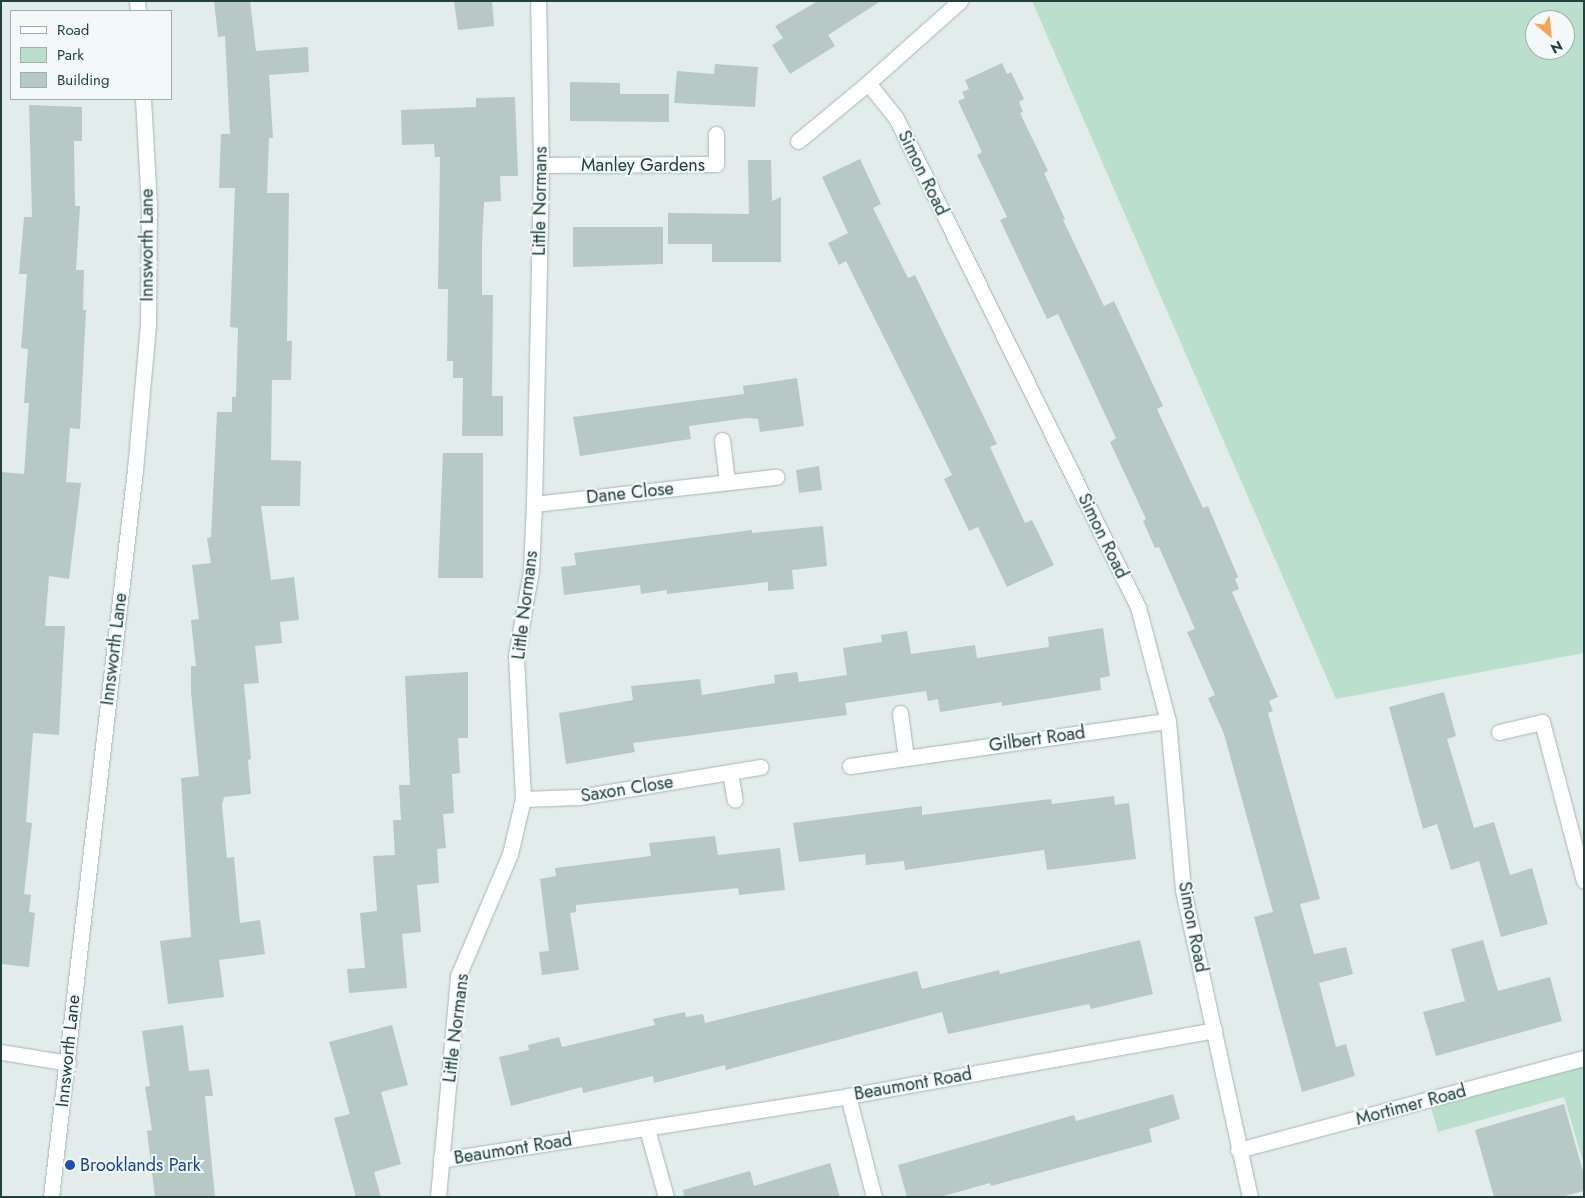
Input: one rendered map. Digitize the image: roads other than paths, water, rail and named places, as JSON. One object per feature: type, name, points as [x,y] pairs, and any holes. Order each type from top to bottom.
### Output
[{"type":"street","name":"Little Normans","points":[[438,1197],[458,976],[510,854],[523,799],[516,656],[531,570],[534,504],[541,165],[538,1]]},
{"type":"street","points":[[798,141],[868,83],[960,1]]},
{"type":"street","name":"Simon Road","points":[[868,83],[896,118],[1138,607],[1168,721],[1183,890],[1214,1030]]},
{"type":"street","name":"Innsworth Lane","points":[[51,1197],[68,1062],[134,470],[148,325],[149,206],[143,100]]},
{"type":"street","name":"Manley Gardens","points":[[541,165],[716,164],[716,134]]},
{"type":"street","points":[[722,440],[727,482]]},
{"type":"street","name":"Dane Close","points":[[534,504],[776,476]]},
{"type":"street","points":[[900,713],[906,758]]},
{"type":"street","name":"Gilbert Road","points":[[850,766],[1168,721]]},
{"type":"street","points":[[1499,732],[1542,722],[1584,881]]},
{"type":"street","name":"Saxon Close","points":[[523,799],[579,797],[761,767]]},
{"type":"street","points":[[730,773],[734,800]]},
{"type":"street","points":[[1214,1030],[1238,1150],[1250,1197]]},
{"type":"street","name":"Beaumont Road","points":[[442,1160],[848,1096],[1214,1030]]},
{"type":"street","points":[[1,1052],[68,1062]]},
{"type":"street","name":"Mortimer Road","points":[[1238,1150],[1584,1058]]},
{"type":"street","points":[[848,1096],[874,1197]]},
{"type":"street","points":[[647,1129],[666,1197]]},
{"type":"place","name":"Brooklands Park","points":[[70,1165]]}]
